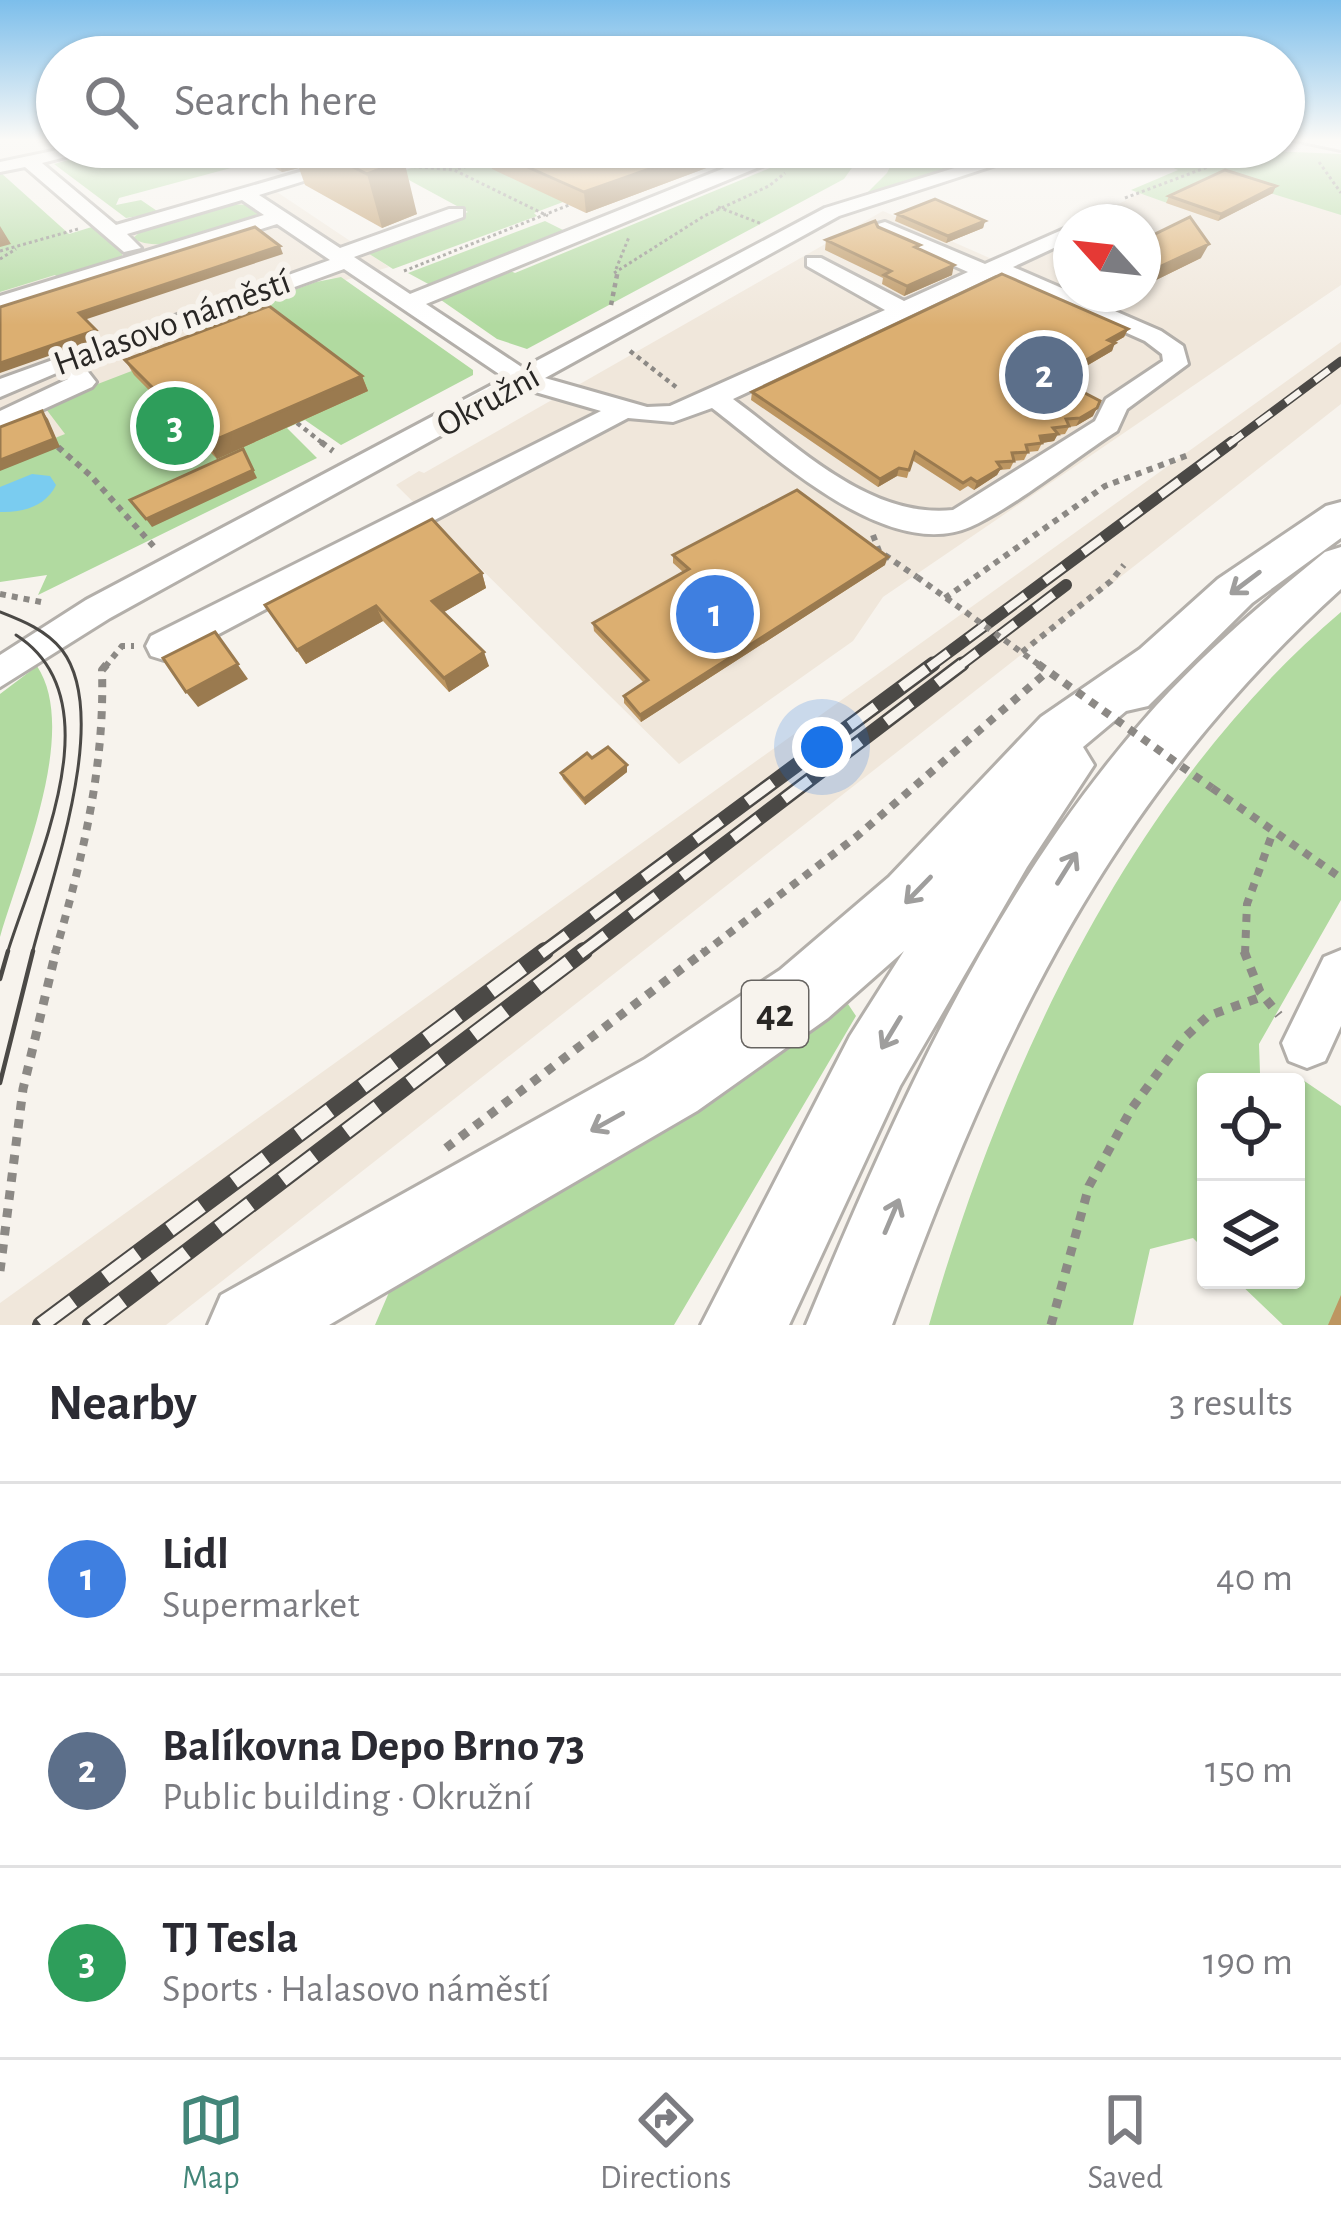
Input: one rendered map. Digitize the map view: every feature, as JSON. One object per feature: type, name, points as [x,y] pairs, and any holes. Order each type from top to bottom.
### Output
[{"type":"highway","name":"42","points":[[744,1325],[874,1061],[946,941],[1071,758],[1153,665],[1235,591],[1341,516]]},
{"type":"highway","points":[[849,1325],[942,1100],[1005,973],[1066,868],[1127,778],[1229,659],[1341,563]]},
{"type":"highway","name":"42","points":[[251,1325],[328,1275],[636,1106],[797,999],[884,925],[997,799],[1078,718],[1153,665]]},
{"type":"street","name":"Halasovo náměstí","points":[[76,201],[143,259]]},
{"type":"street","points":[[112,232],[220,201]]},
{"type":"street","name":"Halasovo náměstí","points":[[254,201],[526,381],[621,411]]},
{"type":"street","points":[[408,303],[671,201]]},
{"type":"street","points":[[832,212],[844,201]]},
{"type":"street","name":"Okružní","points":[[6,668],[98,609],[832,212],[868,201]]},
{"type":"street","points":[[706,401],[869,506],[899,520],[940,525],[960,519],[1107,425],[1115,405],[1176,364],[1174,350],[1153,336],[881,230],[873,220],[871,201]]},
{"type":"street","points":[[342,258],[456,213]]},
{"type":"street","name":"Halasovo náměstí","points":[[0,303],[279,217]]},
{"type":"street","points":[[153,646],[621,411],[673,414],[706,401],[1053,240]]},
{"type":"street","name":"Halasovo náměstí","points":[[0,389],[342,258]]},
{"type":"street","points":[[747,258],[823,258],[903,310]]},
{"type":"street","points":[[0,421],[83,382],[66,361]]},
{"type":"street","points":[[1307,1043],[1341,974]]},
{"type":"path","points":[[517,201],[548,216]]},
{"type":"path","points":[[705,201],[760,223]]},
{"type":"path","points":[[614,272],[733,201]]},
{"type":"path","points":[[395,274],[569,205]]},
{"type":"path","points":[[611,306],[614,272],[620,267],[630,228]]},
{"type":"path","points":[[0,251],[73,230]]},
{"type":"path","points":[[0,259],[18,246]]},
{"type":"path","points":[[629,350],[706,401]]},
{"type":"path","points":[[297,423],[334,452]]},
{"type":"path","points":[[58,447],[72,452],[110,502],[151,543]]},
{"type":"path","points":[[945,598],[1106,486],[1190,454]]},
{"type":"path","points":[[1022,652],[1124,565]]},
{"type":"path","points":[[916,577],[1341,878]]},
{"type":"path","points":[[0,594],[41,602]]},
{"type":"path","points":[[0,1271],[28,1063],[100,777],[106,721],[102,670],[122,646],[153,646]]},
{"type":"path","points":[[435,1157],[856,837],[1048,671]]},
{"type":"path","points":[[1273,832],[1241,925],[1244,958],[1262,998],[1307,1043]]},
{"type":"path","points":[[1051,1325],[1089,1186],[1132,1108],[1181,1040],[1208,1016],[1262,998]]},
{"type":"shaded area","points":[[237,201],[290,201],[389,267],[346,280],[328,278],[200,324],[216,339],[66,434],[0,460],[0,292],[55,275],[109,238]]},
{"type":"shaded area","points":[[1299,201],[1341,214],[1341,285],[883,597],[853,641],[679,764],[396,485],[883,211],[1010,267],[1053,247],[1053,312],[1161,312],[1161,204],[1118,204]]},
{"type":"shaded area","points":[[1341,342],[1341,404],[166,1325],[0,1325],[0,1303]]},
{"type":"green space","points":[[0,201],[32,201],[69,234],[95,226],[123,248],[122,256],[109,265],[0,292]]},
{"type":"green space","points":[[103,201],[118,201],[116,205],[142,201],[160,213],[126,218]]},
{"type":"green space","points":[[447,201],[563,201],[534,213],[537,216],[393,269],[363,250],[468,212]]},
{"type":"green space","points":[[690,201],[803,201],[527,349],[497,339],[441,300],[504,268],[515,273]]},
{"type":"green space","points":[[1295,201],[1341,201],[1341,215]]},
{"type":"green space","points":[[227,204],[250,205],[259,214],[197,240],[160,244],[133,238],[145,228]]},
{"type":"green space","points":[[545,221],[567,232],[432,286],[408,273]]},
{"type":"green space","points":[[341,277],[473,370],[473,375],[341,445],[305,420],[287,428],[317,458],[38,595],[47,575],[0,582],[0,460],[65,434],[43,405],[215,339],[199,324]]},
{"type":"green space","points":[[1341,612],[1341,900],[1259,1044],[1260,1073],[1197,1073],[1197,1242],[1193,1238],[1150,1249],[1133,1325],[929,1325],[995,1129],[1085,937],[1139,847],[1199,761],[1267,683]]},
{"type":"green space","points":[[37,666],[49,693],[49,762],[32,838],[0,937],[0,694]]},
{"type":"green space","points":[[846,1001],[856,1016],[674,1325],[375,1325],[399,1269]]},
{"type":"green space","points":[[1305,1081],[1341,1106],[1341,1299],[1329,1325],[1283,1325],[1245,1289],[1305,1289]]},
{"type":"water","points":[[32,474],[50,476],[56,485],[52,492],[33,507],[0,512],[0,487]]},
{"type":"building","points":[[939,201],[985,221],[948,236],[897,214]]},
{"type":"building","points":[[1183,201],[1247,201],[1221,214]]},
{"type":"building","points":[[1190,217],[1209,244],[1161,266],[1161,231]]},
{"type":"building","points":[[875,221],[878,227],[954,265],[907,286],[884,275],[891,271],[826,240]]},
{"type":"building","points":[[255,227],[280,246],[79,313],[96,330],[0,363],[0,307]]},
{"type":"building","points":[[1002,274],[1053,296],[1053,312],[1089,312],[1128,329],[1108,340],[1115,343],[1056,378],[1100,401],[1097,408],[1080,418],[1066,419],[1069,426],[1053,428],[1058,434],[1040,436],[1042,443],[1026,445],[1028,452],[1012,453],[1014,461],[997,462],[1001,468],[977,482],[971,478],[963,483],[915,452],[909,470],[899,468],[880,479],[752,392]]},
{"type":"building","points":[[269,306],[362,376],[208,443],[125,360]]},
{"type":"building","points":[[42,411],[54,439],[0,460],[0,427]]},
{"type":"building","points":[[243,449],[253,470],[146,519],[130,500]]},
{"type":"building","points":[[797,490],[888,557],[640,715],[624,696],[648,680],[593,623],[689,569],[673,555]]},
{"type":"building","points":[[432,519],[482,573],[432,601],[484,652],[444,678],[376,606],[297,650],[265,605]]},
{"type":"building","points":[[215,632],[238,664],[186,692],[163,658]]},
{"type":"building","points":[[608,747],[627,765],[584,799],[561,773],[587,753],[592,758]]},
{"type":"tram line","points":[[0,612],[41,632],[62,650],[76,679],[81,715],[73,799],[32,954]]},
{"type":"tram line","points":[[8,951],[49,831],[65,741],[61,700],[46,664],[16,635]]},
{"type":"tram line","points":[[0,979],[8,951]]},
{"type":"tram line","points":[[0,1083],[33,951]]},
{"type":"railway","points":[[1228,445],[1341,361]]},
{"type":"railway","points":[[929,667],[1232,442]]},
{"type":"railway","points":[[958,667],[1066,585]]},
{"type":"railway","points":[[541,954],[933,664]]},
{"type":"railway","points":[[580,954],[962,664]]},
{"type":"railway","points":[[41,1325],[545,951]]},
{"type":"railway","points":[[91,1325],[584,951]]},
{"type":"place","name":"Balíkovna Depo Brno 73","points":[[1044,375]]},
{"type":"place","name":"TJ Tesla","points":[[175,426]]},
{"type":"place","name":"Lidl","points":[[715,614]]}]
